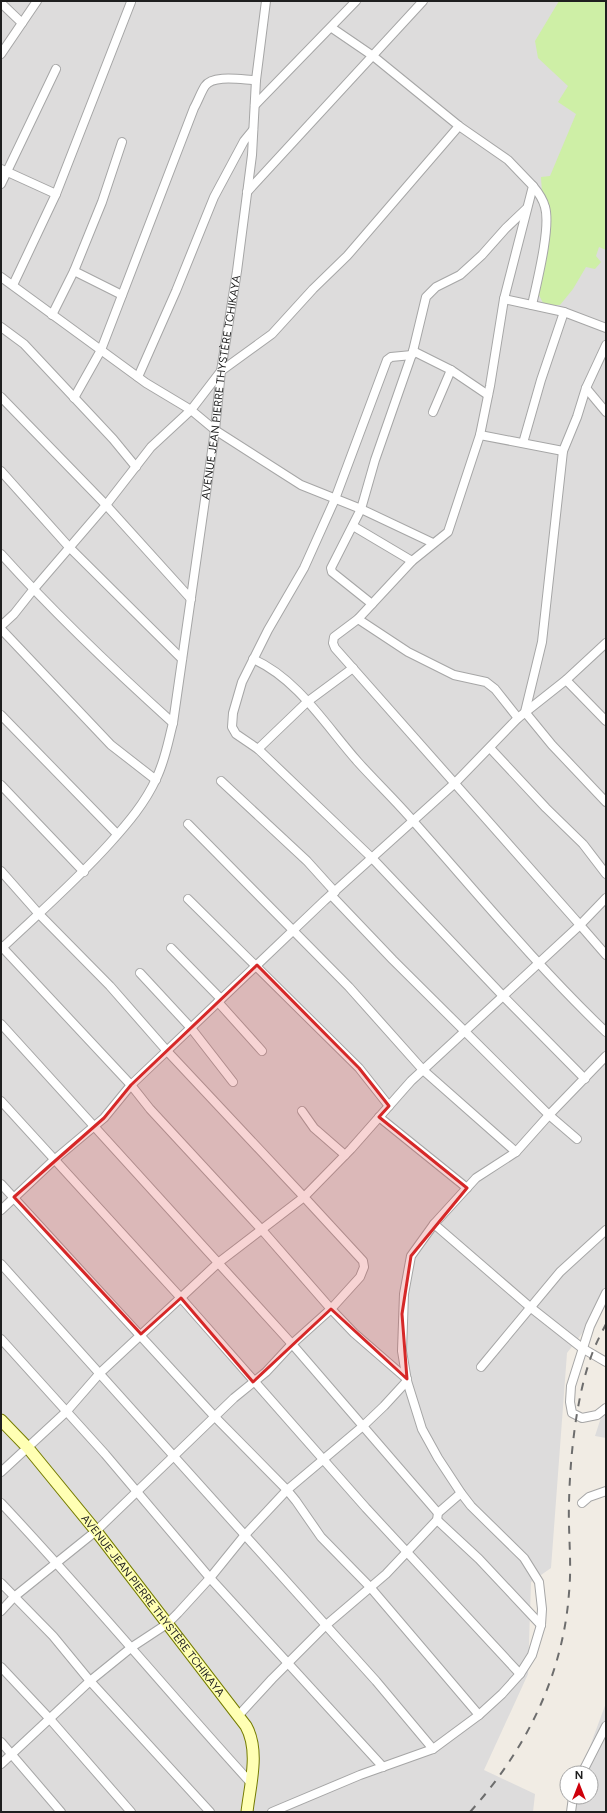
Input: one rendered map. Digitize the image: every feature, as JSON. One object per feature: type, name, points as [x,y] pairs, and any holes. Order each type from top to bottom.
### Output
[{"type":"street","points":[[1,54],[37,1]]},
{"type":"street","name":"AVENUE JEAN PIERRE THYSTÈRE TCHIKAYA","points":[[2,947],[84,872],[143,803],[160,771],[173,723],[216,430],[221,371],[237,271],[252,155],[256,80],[266,1]]},
{"type":"street","points":[[255,105],[332,28],[356,1]]},
{"type":"street","points":[[247,192],[423,1]]},
{"type":"street","points":[[13,285],[56,194],[131,2]]},
{"type":"street","points":[[1,3],[22,23]]},
{"type":"street","points":[[332,28],[373,56],[459,126],[508,160],[540,195],[546,208],[547,228],[532,305]]},
{"type":"street","points":[[1,184],[4,170],[56,69]]},
{"type":"street","points":[[74,398],[101,350],[194,108],[206,84],[213,80],[221,79],[256,80]]},
{"type":"street","points":[[156,780],[111,745],[1,628],[106,505],[151,447],[191,410],[221,371],[272,334],[313,289],[347,256],[380,216],[440,150],[459,126]]},
{"type":"street","points":[[138,377],[176,291],[214,197],[244,141],[253,130]]},
{"type":"street","points":[[52,315],[74,271],[102,202],[122,142]]},
{"type":"street","points":[[4,170],[56,194]]},
{"type":"street","points":[[533,186],[526,208],[504,299],[480,435],[448,532],[412,561],[358,619],[334,638],[333,643],[335,648],[606,955]]},
{"type":"street","points":[[372,604],[332,572],[332,566],[361,509],[375,460],[412,353],[426,298],[436,287],[460,275],[482,255],[526,208]]},
{"type":"street","points":[[74,271],[122,296]]},
{"type":"street","points":[[1,277],[138,377],[191,410],[216,430],[301,485],[361,509],[433,543]]},
{"type":"street","points":[[504,299],[564,312],[606,328]]},
{"type":"street","points":[[523,443],[541,380],[564,312]]},
{"type":"street","points":[[1,327],[24,344],[113,439],[136,467]]},
{"type":"street","points":[[525,712],[542,642],[563,452],[577,417],[586,388],[606,346]]},
{"type":"street","points":[[488,395],[451,370],[412,353],[387,360],[335,499],[304,568],[268,630],[242,682],[233,713],[232,727],[236,734],[258,749],[372,858],[503,996],[585,1079]]},
{"type":"street","points":[[433,412],[451,370]]},
{"type":"street","points":[[586,388],[606,412]]},
{"type":"street","points":[[1,397],[106,505],[191,599]]},
{"type":"street","points":[[480,435],[563,452]]},
{"type":"street","points":[[1,471],[69,547],[182,659]]},
{"type":"street","points":[[353,526],[412,561]]},
{"type":"street","points":[[1,554],[33,590],[100,656],[173,723]]},
{"type":"street","points":[[358,619],[408,652],[454,675],[486,682],[495,689],[518,718]]},
{"type":"street","points":[[1,1210],[54,1160],[95,1126],[116,1105],[131,1085],[293,931],[455,783],[518,718],[566,680],[606,643]]},
{"type":"street","points":[[253,659],[279,675],[298,692],[358,762],[413,821],[538,964],[606,1032]]},
{"type":"street","points":[[258,749],[307,702],[353,668]]},
{"type":"street","points":[[566,680],[606,721]]},
{"type":"street","points":[[525,712],[558,751],[606,802]]},
{"type":"street","points":[[1,715],[117,834]]},
{"type":"street","points":[[490,748],[546,808],[583,844],[606,874]]},
{"type":"street","points":[[221,781],[307,861],[333,894],[393,960],[549,1115],[577,1139]]},
{"type":"street","points":[[1,784],[84,872]]},
{"type":"street","points":[[188,824],[349,988],[423,1070],[516,1152]]},
{"type":"street","points":[[1,872],[39,914],[110,986],[167,1051],[363,1261],[364,1267],[360,1277],[331,1309],[292,1344],[266,1372],[253,1382],[136,1490],[96,1531],[14,1597],[1,1611]]},
{"type":"street","points":[[1,1472],[66,1412],[100,1373],[218,1263],[304,1197],[345,1155],[423,1070],[580,925],[606,898]]},
{"type":"street","points":[[188,899],[257,965],[359,1068],[389,1106]]},
{"type":"street","points":[[2,947],[131,1085],[150,1109],[262,1230],[331,1309],[354,1333],[407,1380]]},
{"type":"street","points":[[171,948],[220,1001],[262,1051]]},
{"type":"street","points":[[140,973],[191,1028],[233,1082]]},
{"type":"street","points":[[1,1024],[292,1344],[438,1516],[541,1625]]},
{"type":"street","points":[[272,1812],[383,1767],[433,1749],[479,1715],[502,1694],[520,1674],[532,1655],[541,1625],[542,1609],[539,1582],[524,1558],[485,1518],[471,1506],[461,1493],[438,1458],[422,1429],[407,1380],[402,1351],[404,1294],[411,1256],[434,1224],[484,1172],[516,1152],[549,1115],[606,1056]]},
{"type":"street","points":[[1,1101],[181,1298],[253,1382],[325,1460],[407,1553],[520,1674]]},
{"type":"street","points":[[302,1112],[314,1128],[345,1155]]},
{"type":"street","points":[[379,1117],[467,1188]]},
{"type":"street","points":[[1,1184],[61,1251],[141,1334],[215,1417],[287,1490],[320,1537],[370,1587],[479,1715]]},
{"type":"street","points":[[434,1224],[530,1307],[582,1348],[606,1362]]},
{"type":"street","points":[[481,1367],[560,1272],[606,1230]]},
{"type":"street","points":[[599,1236],[606,1242]]},
{"type":"street","points":[[1,1264],[376,1681],[433,1749]]},
{"type":"street","points":[[606,1293],[590,1326],[582,1348],[571,1386],[570,1402],[572,1412],[582,1418],[590,1418],[606,1408]]},
{"type":"street","points":[[1,1339],[136,1490],[210,1578],[289,1662],[383,1767]]},
{"type":"street","points":[[1,1764],[90,1680],[132,1647],[167,1624],[210,1578],[244,1536],[287,1490],[325,1460],[363,1426],[407,1380]]},
{"type":"street","name":"AVENUE JEAN PIERRE THYSTÈRE TCHIKAYA","points":[[1,1420],[28,1448],[96,1531],[239,1715],[251,1735],[253,1745],[247,1812]]},
{"type":"street","points":[[582,1503],[589,1497],[606,1491]]},
{"type":"street","points":[[239,1715],[325,1626],[407,1553],[438,1516],[461,1493]]},
{"type":"street","points":[[1,1503],[93,1606],[132,1647],[191,1717],[250,1782]]},
{"type":"street","points":[[1,1583],[53,1636],[90,1680],[210,1812]]},
{"type":"street","points":[[1,1667],[49,1718],[131,1812]]},
{"type":"street","points":[[586,1765],[606,1726]]},
{"type":"street","points":[[1,1742],[61,1812]]},
{"type":"highlighted area","points":[[257,965],[359,1068],[389,1106],[379,1117],[467,1188],[411,1256],[402,1314],[407,1379],[331,1309],[253,1382],[181,1298],[141,1334],[14,1197],[104,1118],[131,1085]]},
{"type":"shaded area","points":[[1,1],[606,1],[606,1302],[567,1353],[551,1568],[531,1582],[528,1674],[484,1770],[535,1794],[533,1812],[1,1812]]},
{"type":"shaded area","points":[[606,1402],[606,1438],[595,1436]]},
{"type":"shaded area","points":[[606,1703],[606,1812],[571,1812],[572,1805],[599,1805],[599,1765],[583,1765]]},
{"type":"green space","points":[[559,1],[606,1],[606,250],[599,247],[596,256],[601,262],[595,269],[586,267],[573,289],[560,305],[544,305],[538,293],[551,222],[542,193],[541,177],[550,176],[576,114],[558,102],[568,86],[538,58],[535,41]]},
{"type":"railway","points":[[470,1812],[508,1764],[524,1738],[550,1683],[559,1654],[565,1624],[570,1582],[569,1503],[572,1447],[586,1371],[606,1324]]}]
